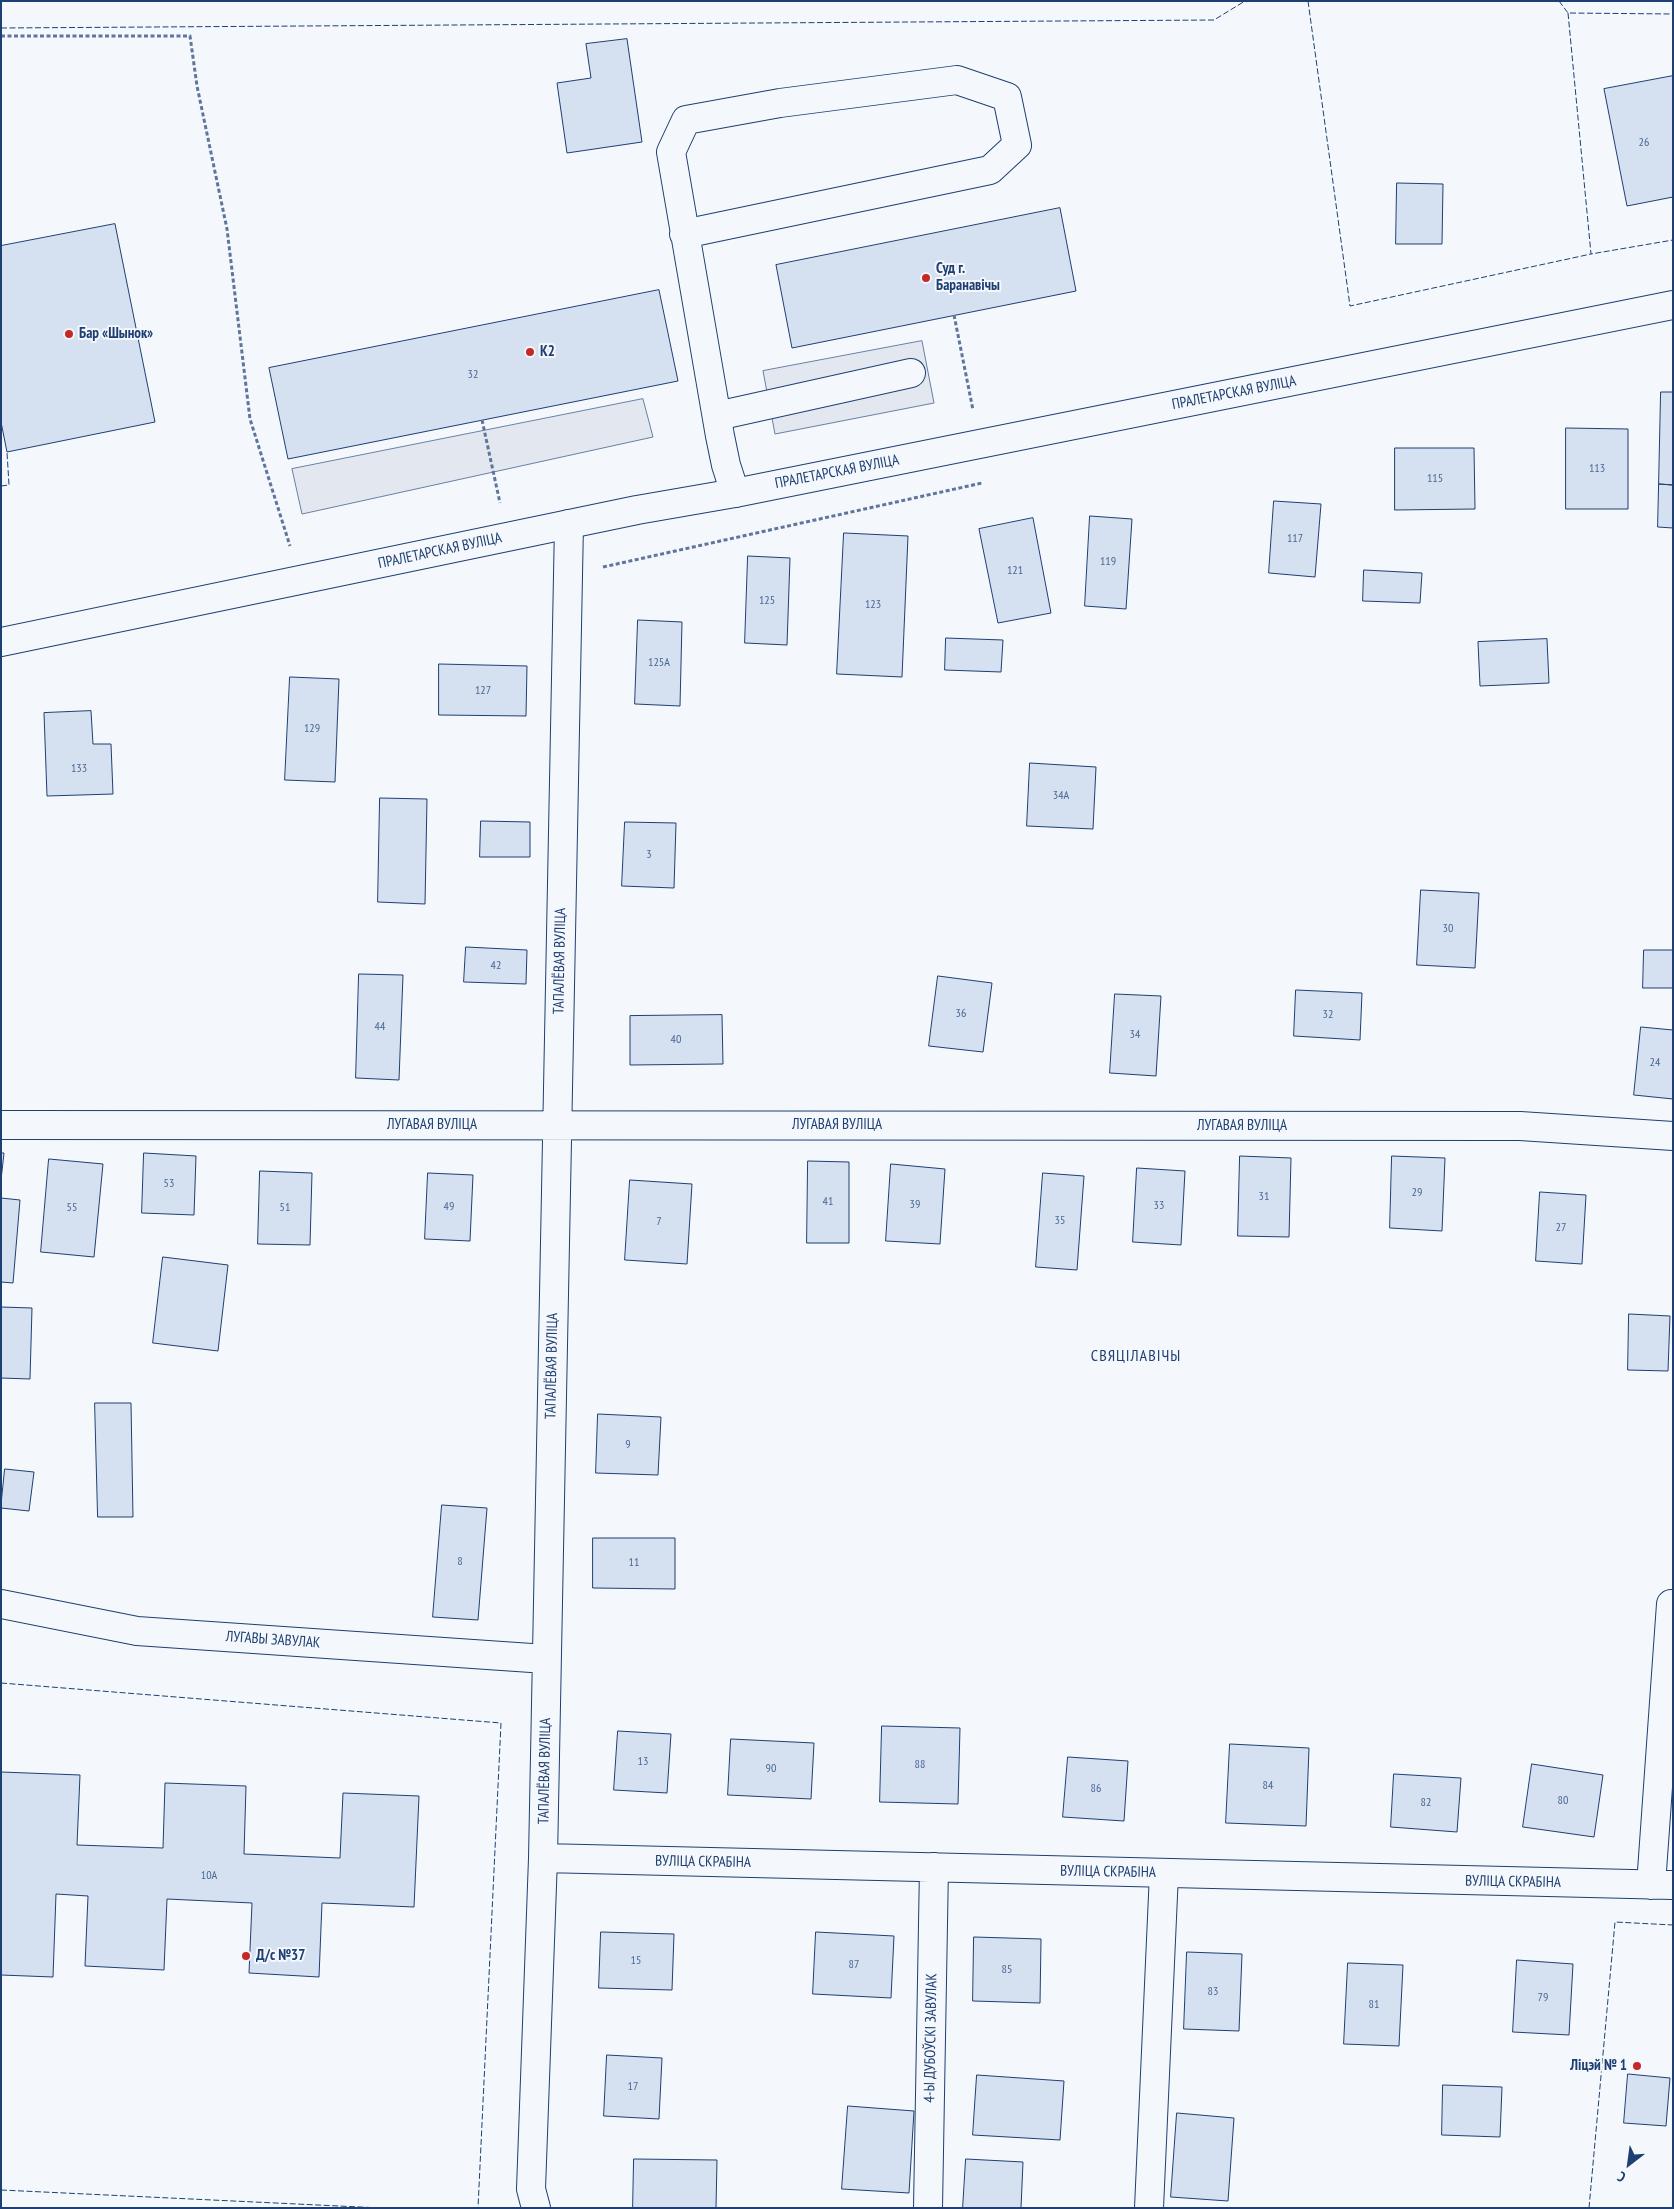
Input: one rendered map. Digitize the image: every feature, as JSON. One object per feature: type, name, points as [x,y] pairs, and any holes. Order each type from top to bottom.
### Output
[{"type":"street","points":[[684,234],[990,170],[1017,145],[1007,97],[957,80],[780,102],[686,120],[671,152],[684,234],[726,464],[735,493]]},
{"type":"street","name":"ПРАЛЕТАРСКАЯ ВУЛІЦА","points":[[1,642],[569,524],[735,493],[1673,305]]},
{"type":"street","points":[[717,416],[911,373]]},
{"type":"street","name":"ТАПАЛЁВАЯ ВУЛІЦА","points":[[536,2208],[531,2189],[543,1858],[569,524]]},
{"type":"street","name":"ЛУГАВАЯ ВУЛІЦА","points":[[1,1125],[1520,1126],[1673,1136]]},
{"type":"street","name":"ЛУГАВЫ ЗАВУЛАК","points":[[1,1604],[137,1631],[546,1659]]},
{"type":"street","points":[[1662,1885],[1671,1604]]},
{"type":"street","name":"ВУЛІЦА СКРАБІНА","points":[[543,1858],[1662,1885]]},
{"type":"street","name":"4-Ы ДУБОЎСКІ ЗАВУЛАК","points":[[928,2208],[934,1867]]},
{"type":"street","points":[[1149,2208],[1164,1873]]},
{"type":"path","points":[[1,36],[190,36],[197,86],[227,229],[250,419],[290,549]]},
{"type":"path","points":[[954,316],[973,412]]},
{"type":"path","points":[[482,420],[501,511]]},
{"type":"shaded area","points":[[922,341],[934,403],[775,434],[763,371]]},
{"type":"shaded area","points":[[643,399],[653,437],[302,514],[292,469]]},
{"type":"building","points":[[627,39],[642,142],[567,153],[557,83],[591,78],[586,44]]},
{"type":"building","points":[[1673,76],[1673,197],[1627,206],[1604,89]]},
{"type":"building","points":[[1397,183],[1443,184],[1442,244],[1396,244]]},
{"type":"building","name":"Суд г. Баранавічы","points":[[1060,208],[1076,291],[792,348],[776,265]]},
{"type":"building","name":"Бар «Шынок»","points":[[115,224],[155,422],[7,452],[1,422],[1,246]]},
{"type":"building","points":[[659,290],[678,381],[288,459],[269,368]]},
{"type":"building","points":[[1661,392],[1673,392],[1673,485],[1659,484]]},
{"type":"building","points":[[1566,428],[1628,429],[1628,509],[1566,509]]},
{"type":"building","points":[[1395,448],[1474,448],[1475,509],[1395,510]]},
{"type":"building","points":[[1659,484],[1673,485],[1673,528],[1658,527]]},
{"type":"building","points":[[1274,501],[1321,504],[1315,577],[1269,573]]},
{"type":"building","points":[[1090,516],[1132,519],[1126,609],[1085,606]]},
{"type":"building","points":[[1033,518],[1051,613],[998,623],[979,529]]},
{"type":"building","points":[[844,533],[908,536],[902,677],[837,674]]},
{"type":"building","points":[[748,556],[790,558],[787,645],[745,643]]},
{"type":"building","points":[[1364,570],[1422,573],[1420,603],[1363,601]]},
{"type":"building","points":[[638,620],[682,622],[680,706],[635,704]]},
{"type":"building","points":[[946,638],[1003,640],[1001,672],[945,670]]},
{"type":"building","points":[[1547,639],[1549,683],[1480,686],[1478,642]]},
{"type":"building","points":[[439,664],[527,666],[526,716],[439,715]]},
{"type":"building","points":[[290,677],[339,679],[335,782],[285,780]]},
{"type":"building","points":[[91,711],[93,744],[111,744],[113,794],[47,796],[44,713]]},
{"type":"building","points":[[1030,763],[1096,767],[1093,829],[1027,826]]},
{"type":"building","points":[[380,798],[427,799],[425,904],[378,902]]},
{"type":"building","points":[[481,821],[530,822],[530,857],[480,857]]},
{"type":"building","points":[[625,822],[676,823],[674,888],[622,886]]},
{"type":"building","points":[[1421,890],[1479,893],[1475,968],[1417,965]]},
{"type":"building","points":[[466,947],[527,950],[526,984],[464,982]]},
{"type":"building","points":[[1644,950],[1673,950],[1673,988],[1643,988]]},
{"type":"building","points":[[359,974],[403,975],[399,1080],[356,1078]]},
{"type":"building","points":[[938,976],[992,983],[983,1052],[929,1046]]},
{"type":"building","points":[[1296,990],[1362,993],[1360,1040],[1294,1036]]},
{"type":"building","points":[[1115,994],[1161,996],[1156,1076],[1110,1073]]},
{"type":"building","points":[[722,1015],[723,1064],[630,1065],[630,1016]]},
{"type":"building","points":[[1641,1027],[1673,1030],[1673,1099],[1634,1095]]},
{"type":"building","points":[[1,1153],[4,1153],[1,1180]]},
{"type":"building","points":[[144,1153],[196,1156],[194,1215],[142,1213]]},
{"type":"building","points":[[1240,1156],[1291,1158],[1289,1237],[1238,1236]]},
{"type":"building","points":[[1392,1156],[1445,1158],[1442,1231],[1390,1228]]},
{"type":"building","points":[[49,1159],[103,1164],[94,1257],[41,1252]]},
{"type":"building","points":[[808,1161],[849,1162],[849,1243],[807,1243]]},
{"type":"building","points":[[891,1164],[945,1169],[940,1244],[886,1241]]},
{"type":"building","points":[[1137,1168],[1185,1171],[1181,1245],[1133,1242]]},
{"type":"building","points":[[260,1171],[312,1173],[310,1245],[258,1244]]},
{"type":"building","points":[[428,1173],[473,1175],[470,1241],[425,1239]]},
{"type":"building","points":[[1043,1173],[1084,1176],[1077,1270],[1036,1267]]},
{"type":"building","points":[[630,1180],[692,1184],[687,1264],[625,1260]]},
{"type":"building","points":[[1540,1192],[1586,1195],[1582,1264],[1536,1261]]},
{"type":"building","points":[[1,1198],[20,1200],[13,1283],[1,1282]]},
{"type":"building","points":[[163,1257],[228,1265],[218,1351],[153,1343]]},
{"type":"building","points":[[1,1307],[32,1308],[30,1379],[1,1378]]},
{"type":"building","points":[[1629,1314],[1670,1316],[1668,1371],[1628,1370]]},
{"type":"building","points":[[95,1403],[131,1403],[133,1517],[98,1517]]},
{"type":"building","points":[[598,1414],[661,1417],[658,1475],[596,1473]]},
{"type":"building","points":[[5,1469],[34,1472],[29,1511],[1,1508]]},
{"type":"building","points":[[442,1505],[487,1508],[478,1620],[433,1617]]},
{"type":"building","points":[[593,1538],[675,1538],[675,1589],[593,1588]]},
{"type":"building","points":[[882,1726],[960,1728],[958,1804],[880,1802]]},
{"type":"building","points":[[618,1731],[671,1734],[667,1793],[614,1790]]},
{"type":"building","points":[[731,1739],[814,1743],[811,1799],[728,1795]]},
{"type":"building","points":[[1230,1744],[1309,1748],[1306,1826],[1226,1823]]},
{"type":"building","points":[[1068,1757],[1128,1761],[1124,1821],[1063,1817]]},
{"type":"building","points":[[1532,1764],[1603,1775],[1594,1837],[1523,1827]]},
{"type":"building","points":[[1,1772],[80,1775],[77,1845],[163,1848],[165,1783],[246,1786],[244,1854],[340,1858],[343,1793],[419,1796],[414,1907],[322,1903],[319,1977],[249,1973],[252,1903],[167,1899],[164,1970],[85,1966],[88,1896],[56,1894],[53,1977],[1,1975]]},
{"type":"building","points":[[1394,1774],[1461,1778],[1457,1832],[1391,1827]]},
{"type":"building","points":[[601,1932],[674,1934],[672,1990],[599,1988]]},
{"type":"building","points":[[816,1932],[894,1936],[891,1998],[813,1994]]},
{"type":"building","points":[[974,1937],[1041,1939],[1040,2003],[973,2001]]},
{"type":"building","points":[[1187,1952],[1242,1954],[1239,2031],[1184,2029]]},
{"type":"building","points":[[1517,1960],[1573,1964],[1569,2035],[1513,2032]]},
{"type":"building","points":[[1348,1963],[1403,1965],[1399,2046],[1344,2044]]},
{"type":"building","points":[[607,2055],[662,2058],[659,2119],[604,2116]]},
{"type":"building","points":[[1628,2074],[1670,2078],[1666,2126],[1624,2123]]},
{"type":"building","points":[[977,2075],[1064,2081],[1060,2140],[973,2135]]},
{"type":"building","points":[[1443,2085],[1502,2087],[1500,2137],[1442,2135]]},
{"type":"building","points":[[848,2106],[914,2111],[909,2193],[842,2189]]},
{"type":"building","points":[[1177,2113],[1234,2118],[1228,2201],[1171,2197]]},
{"type":"building","points":[[634,2159],[717,2160],[716,2208],[633,2208]]},
{"type":"building","points":[[966,2159],[1023,2162],[1021,2208],[963,2208]]},
{"type":"fence","points":[[1,28],[1214,20],[1245,1]]},
{"type":"fence","points":[[1308,1],[1350,306],[1591,254]]},
{"type":"fence","points":[[1559,1],[1568,13],[1673,14]]},
{"type":"fence","points":[[1568,13],[1591,254],[1673,240]]},
{"type":"fence","points":[[1,486],[9,485],[7,452]]},
{"type":"fence","points":[[1,1683],[501,1723],[478,2208]]},
{"type":"fence","points":[[1589,2208],[1615,1922],[1673,1925]]},
{"type":"fence","points":[[1,2190],[381,2208]]},
{"type":"place","name":"Суд г. Баранавічы","points":[[926,278]]},
{"type":"place","name":"Бар «Шынок»","points":[[69,334]]},
{"type":"place","name":"К2","points":[[530,352]]},
{"type":"place","name":"Д/с №37","points":[[246,1956]]},
{"type":"place","name":"Ліцэй № 1","points":[[1637,2066]]},
{"type":"district","name":"СВЯЦІЛАВІЧЫ","points":[[1136,1356]]}]
